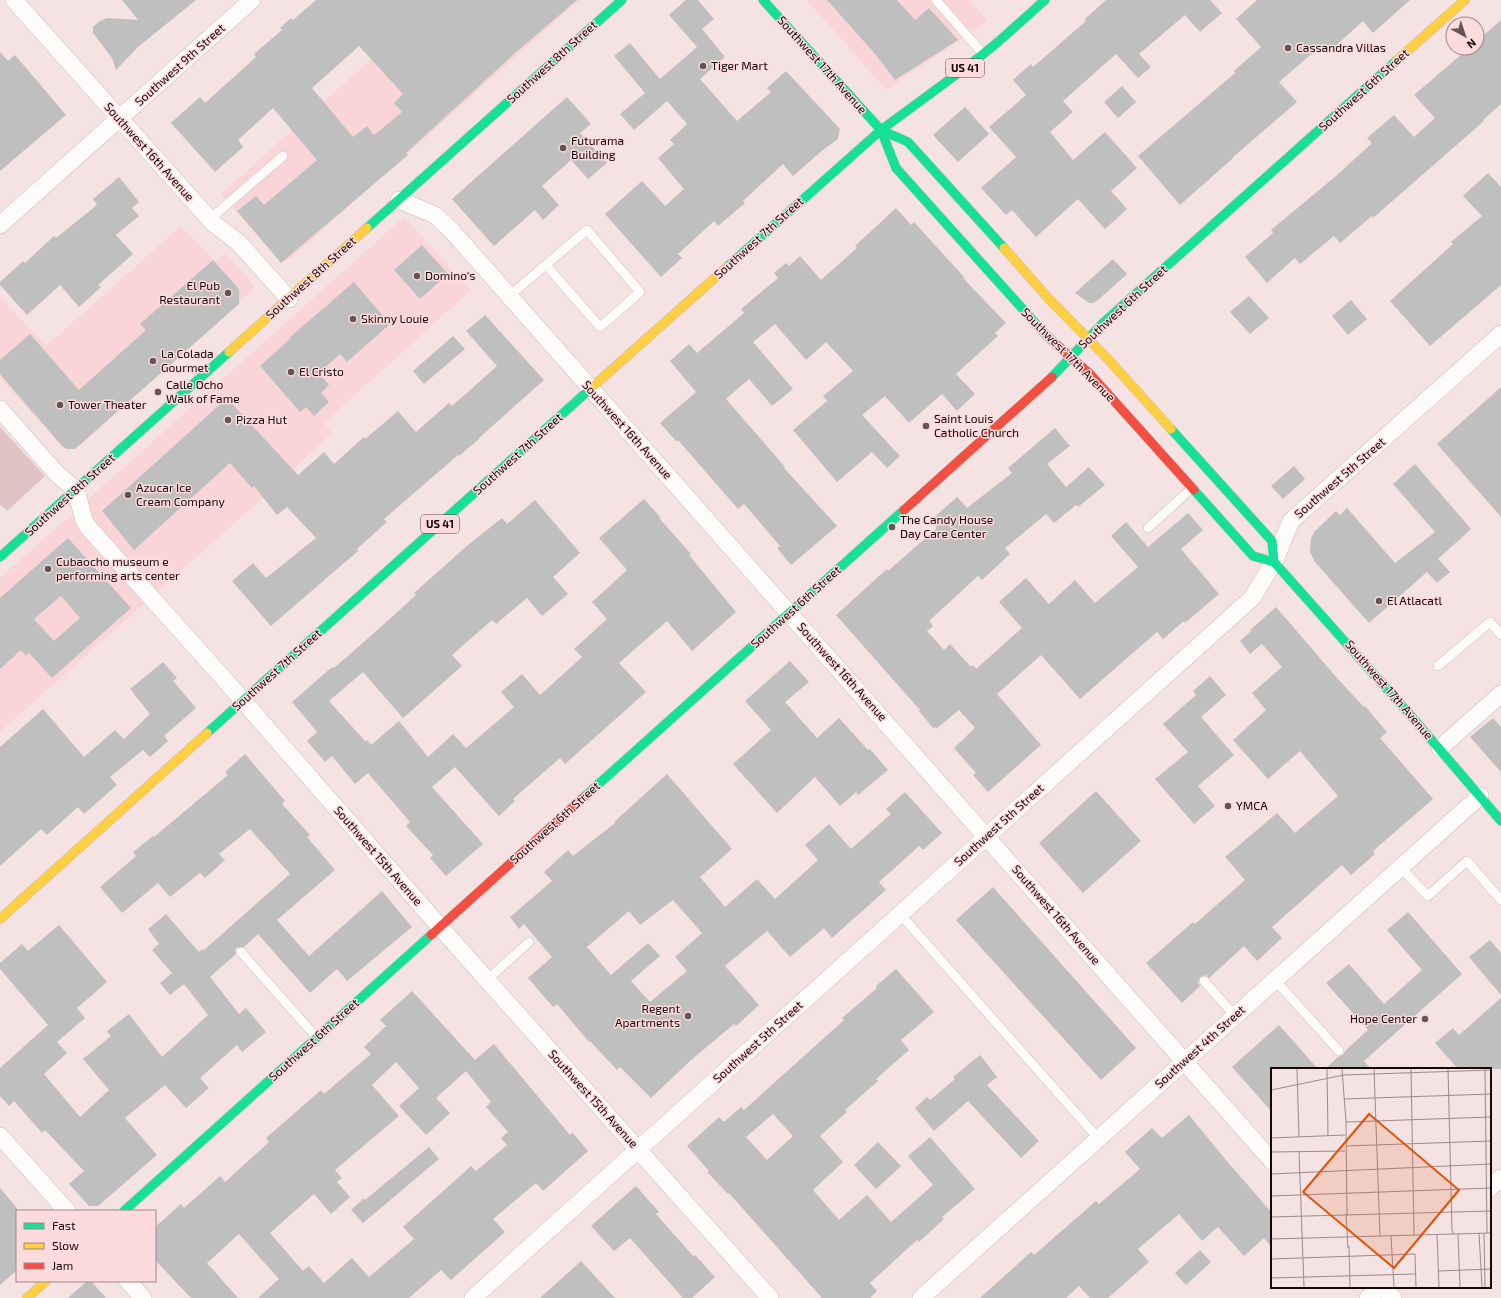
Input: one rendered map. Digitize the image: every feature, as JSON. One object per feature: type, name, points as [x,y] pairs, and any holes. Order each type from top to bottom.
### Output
[{"type":"main road","name":"Southwest 8th Street","points":[[0,557],[622,0]]},
{"type":"main road","name":"Southwest 17th Avenue","points":[[763,0],[881,130],[896,168],[1046,335],[1070,358],[1090,374],[1253,556],[1274,562],[1440,748],[1501,821]]},
{"type":"main road","name":"Southwest 7th Street","points":[[0,919],[590,388],[881,130],[983,54],[1045,0]]},
{"type":"main road","name":"Southwest 6th Street","points":[[125,1210],[1051,378],[1088,338],[1115,312],[1465,0]]},
{"type":"main road","name":"Southwest 17th Avenue","points":[[881,130],[908,142],[915,149],[1050,299],[1136,389],[1272,541],[1274,562]]},
{"type":"main road","points":[[27,1298],[45,1282]]},
{"type":"street","name":"Southwest 16th Avenue","points":[[14,0],[210,219],[239,243],[289,298]]},
{"type":"street","name":"Southwest 9th Street","points":[[0,225],[252,0]]},
{"type":"street","name":"Southwest 16th Avenue","points":[[399,200],[428,211],[443,222],[1271,1160]]},
{"type":"street","name":"Southwest 5th Street","points":[[473,1298],[1252,598],[1274,562],[1291,521],[1501,334]]},
{"type":"street","points":[[0,408],[58,474],[76,490]]},
{"type":"street","name":"Southwest 15th Avenue","points":[[76,490],[84,520],[88,527],[440,927],[770,1298]]},
{"type":"street","points":[[1440,748],[1501,694]]},
{"type":"street","name":"Southwest 4th Street","points":[[921,1298],[1480,796]]},
{"type":"street","points":[[0,1136],[66,1210]]},
{"type":"street","points":[[1491,1187],[1501,1178]]},
{"type":"street","points":[[129,1282],[143,1298]]},
{"type":"street","points":[[1368,1298],[1379,1288]]},
{"type":"street","points":[[1384,1288],[1393,1298]]},
{"type":"lane","points":[[936,0],[983,54]]},
{"type":"lane","points":[[210,219],[283,156]]},
{"type":"lane","points":[[509,296],[587,230],[640,292],[600,327],[546,265]]},
{"type":"lane","points":[[1148,528],[1192,488]]},
{"type":"lane","points":[[1438,666],[1490,622],[1501,635]]},
{"type":"lane","points":[[1400,867],[1428,896],[1467,861],[1499,894]]},
{"type":"lane","points":[[900,914],[1098,1138]]},
{"type":"lane","points":[[487,980],[529,942]]},
{"type":"lane","points":[[241,952],[317,1038]]},
{"type":"lane","points":[[1275,980],[1339,1051]]},
{"type":"lane","points":[[1204,981],[1235,1016]]},
{"type":"shaded area","points":[[437,0],[579,0],[290,259],[282,261],[221,194]]},
{"type":"shaded area","points":[[807,0],[969,0],[988,21],[886,90]]},
{"type":"shaded area","points":[[404,217],[471,290],[324,423],[332,433],[275,487],[0,732],[0,578]]},
{"type":"shaded area","points":[[181,226],[216,262],[224,255],[230,258],[252,283],[254,287],[252,291],[76,449],[66,450],[0,378],[0,296],[46,346]]},
{"type":"shaded area","points":[[0,427],[45,476],[7,511],[0,504]]},
{"type":"building","points":[[122,0],[196,0],[138,47],[116,70],[112,58],[93,33],[93,27],[100,21],[107,18],[138,20]]},
{"type":"building","points":[[316,0],[577,0],[514,54],[406,153],[408,155],[281,263],[237,211],[256,196],[264,205],[317,160],[273,108],[238,140],[243,147],[215,172],[171,123],[200,97],[205,103],[256,57],[254,54],[282,30],[280,28],[291,18],[293,20]],"holes":[[[359,46],[403,94],[394,103],[402,112],[374,135],[367,126],[353,137],[312,88]]]},
{"type":"building","points":[[686,0],[698,0],[714,19],[702,29],[725,57],[700,79],[737,121],[771,92],[767,88],[786,71],[840,129],[838,139],[793,176],[783,164],[743,201],[745,203],[718,226],[714,221],[678,254],[682,258],[661,277],[605,214],[642,181],[665,206],[684,189],[658,158],[674,144],[670,140],[687,124],[667,101],[634,130],[620,114],[645,93],[614,56],[630,43],[660,79],[697,47],[669,15]]},
{"type":"building","points":[[827,0],[897,0],[915,20],[929,8],[958,40],[895,80],[876,55]]},
{"type":"building","points":[[1106,0],[1210,0],[1222,13],[1200,32],[1185,15],[1139,54],[1151,67],[1138,78],[1116,54],[1063,101],[1073,112],[1050,132],[1073,160],[1105,132],[1137,168],[1111,191],[1127,209],[1105,229],[1078,199],[1036,237],[1012,210],[1006,215],[981,188],[1016,157],[989,127],[1026,95],[1013,80],[1031,64],[1033,67],[1086,21],[1085,19]]},
{"type":"building","points":[[1257,0],[1410,0],[1373,33],[1363,21],[1330,51],[1323,44],[1279,82],[1297,102],[1180,205],[1138,156],[1235,73],[1234,71],[1261,47],[1236,19]]},
{"type":"building","points":[[1501,20],[1501,104],[1483,120],[1484,121],[1373,218],[1372,216],[1340,243],[1334,236],[1300,264],[1295,258],[1267,283],[1245,257],[1273,233],[1271,230],[1336,176],[1372,143],[1367,138],[1394,115],[1414,137],[1435,118],[1414,95],[1460,56],[1485,56],[1485,34]]},
{"type":"building","points":[[0,52],[8,61],[15,55],[66,115],[0,171]]},
{"type":"building","points":[[1122,86],[1136,102],[1118,118],[1104,102]]},
{"type":"building","points":[[567,97],[591,124],[580,133],[607,163],[588,179],[571,160],[542,186],[559,205],[543,220],[535,210],[494,246],[452,199]]},
{"type":"building","points":[[965,107],[989,134],[958,162],[933,135]]},
{"type":"building","points":[[1488,173],[1501,187],[1501,285],[1430,346],[1390,301],[1453,244],[1451,242],[1482,216],[1463,196]]},
{"type":"building","points":[[119,177],[139,202],[132,208],[139,216],[116,235],[133,254],[98,285],[101,287],[79,307],[60,285],[27,315],[0,285],[0,282],[23,261],[25,263],[54,236],[56,238],[97,205],[93,199]]},
{"type":"building","points":[[896,208],[911,225],[914,222],[964,277],[963,278],[1006,323],[995,333],[998,336],[956,374],[975,394],[957,411],[942,394],[909,423],[885,396],[862,415],[900,456],[887,468],[872,452],[837,482],[793,430],[827,401],[823,396],[853,371],[826,342],[806,360],[775,324],[753,342],[793,389],[772,406],[749,379],[726,399],[785,467],[784,468],[837,526],[791,565],[777,548],[780,546],[744,504],[738,509],[678,440],[677,442],[660,423],[696,392],[670,361],[689,344],[697,353],[744,313],[741,309],[778,278],[774,273],[786,263],[789,266],[800,256],[821,280],[857,248],[855,246]]},
{"type":"building","points":[[422,245],[448,274],[420,299],[394,270]]},
{"type":"building","points":[[1113,259],[1127,274],[1098,300],[1093,303],[1089,303],[1075,293]]},
{"type":"building","points":[[213,260],[239,289],[239,304],[75,449],[63,447],[0,374],[0,360],[30,334],[79,390],[146,330],[140,324]]},
{"type":"building","points":[[354,282],[390,324],[347,362],[340,354],[319,373],[329,385],[321,393],[329,402],[314,416],[306,407],[300,412],[260,366],[291,338],[290,337]]},
{"type":"building","points":[[1249,296],[1269,318],[1250,334],[1230,312]]},
{"type":"building","points":[[1351,300],[1367,319],[1348,335],[1332,316]]},
{"type":"building","points":[[485,315],[544,380],[480,438],[384,519],[387,522],[357,549],[358,551],[271,626],[232,581],[253,563],[266,578],[316,538],[287,507],[277,515],[254,486],[252,488],[230,463],[134,550],[102,511],[227,398],[298,475],[324,452],[334,464],[364,437],[365,439],[398,411],[416,432],[449,403],[452,406],[497,366],[466,331]]},
{"type":"building","points":[[453,336],[465,349],[424,384],[413,371]]},
{"type":"building","points":[[1501,387],[1501,517],[1437,444]]},
{"type":"building","points":[[1055,428],[1070,446],[1047,464],[1066,487],[1089,467],[1105,485],[1078,507],[1076,505],[1054,523],[1046,514],[1005,548],[1010,554],[982,580],[978,576],[929,621],[933,626],[927,631],[944,650],[950,644],[971,667],[973,665],[976,669],[1022,628],[999,602],[1026,578],[1049,604],[1075,580],[1095,603],[1138,567],[1111,536],[1126,522],[1148,547],[1188,513],[1203,530],[1181,549],[1219,594],[1185,623],[1184,621],[1163,639],[1157,632],[1080,699],[1041,655],[997,694],[1041,745],[988,792],[973,775],[976,773],[954,748],[975,728],[959,710],[936,729],[935,727],[933,728],[919,711],[920,710],[836,615],[887,569],[888,571],[937,528],[931,520],[957,497],[967,508],[1012,473],[1008,468]]},
{"type":"building","points":[[1415,464],[1471,529],[1438,559],[1450,572],[1437,583],[1427,572],[1369,623],[1315,562],[1310,552],[1311,538],[1315,531],[1336,511],[1340,515],[1347,508],[1395,563],[1435,532],[1393,484]]},
{"type":"building","points":[[1294,466],[1305,479],[1283,499],[1271,486]]},
{"type":"building","points":[[644,499],[691,554],[689,555],[736,612],[692,651],[667,621],[619,663],[646,692],[565,764],[560,758],[513,799],[515,801],[499,816],[455,767],[432,787],[483,844],[446,876],[430,858],[433,855],[406,826],[410,822],[368,773],[355,784],[332,756],[325,762],[307,741],[317,732],[292,702],[373,634],[416,595],[414,593],[468,545],[502,518],[507,524],[535,500],[580,553],[553,577],[568,594],[542,616],[527,598],[496,624],[492,620],[452,655],[462,666],[403,718],[363,672],[329,701],[365,741],[367,740],[371,745],[399,721],[428,757],[453,734],[466,748],[514,707],[501,692],[522,674],[540,695],[582,657],[574,649],[607,619],[592,602],[627,570],[599,538]]},
{"type":"building","points":[[68,538],[131,608],[52,678],[29,653],[26,656],[21,650],[0,669],[0,598]],"holes":[[[61,596],[80,618],[54,641],[34,619]]]},
{"type":"building","points":[[1276,607],[1337,678],[1364,707],[1365,706],[1387,732],[1380,738],[1433,799],[1373,851],[1375,854],[1351,875],[1342,865],[1272,927],[1282,938],[1257,961],[1244,946],[1209,978],[1206,975],[1200,977],[1198,982],[1200,986],[1182,1003],[1146,963],[1193,922],[1195,924],[1245,880],[1225,857],[1277,813],[1295,833],[1338,796],[1300,751],[1268,779],[1233,740],[1266,710],[1252,693],[1282,667],[1262,644],[1250,654],[1240,641]]},
{"type":"building","points":[[790,661],[809,682],[785,702],[817,738],[839,718],[868,750],[870,749],[888,770],[858,795],[856,792],[840,806],[815,777],[777,813],[733,764],[771,730],[745,701]]},
{"type":"building","points":[[163,662],[177,678],[173,681],[196,708],[164,736],[168,741],[150,757],[143,750],[110,777],[117,785],[84,814],[78,807],[47,835],[41,829],[0,866],[0,747],[43,709],[84,757],[115,730],[124,739],[150,714],[130,689]]},
{"type":"building","points":[[1210,676],[1226,695],[1201,717],[1234,755],[1198,786],[1215,806],[1194,824],[1155,779],[1188,752],[1163,724],[1196,695],[1193,691]]},
{"type":"building","points":[[1493,718],[1501,727],[1501,772],[1470,737]]},
{"type":"building","points":[[245,754],[285,801],[282,804],[310,835],[307,837],[335,870],[277,920],[309,956],[382,891],[412,927],[347,981],[337,969],[310,993],[258,934],[244,947],[237,947],[235,950],[236,954],[210,977],[239,1014],[246,1008],[266,1032],[242,1052],[237,1045],[200,1078],[209,1088],[186,1108],[165,1085],[125,1118],[157,1155],[98,1206],[89,1206],[69,1184],[84,1171],[45,1130],[42,1133],[14,1101],[9,1106],[0,1096],[0,1068],[48,1025],[0,969],[0,963],[22,944],[28,951],[59,925],[107,982],[77,1008],[85,1018],[57,1042],[67,1053],[44,1074],[80,1117],[109,1090],[83,1059],[111,1036],[107,1031],[129,1014],[162,1057],[208,1015],[184,984],[170,995],[160,983],[172,973],[152,950],[159,944],[148,929],[166,914],[199,952],[203,949],[204,950],[290,874],[250,829],[219,854],[225,860],[205,878],[200,873],[170,897],[158,883],[122,913],[100,887],[136,856],[133,852],[153,836],[154,837],[228,775],[225,772]]},
{"type":"building","points":[[667,774],[732,849],[700,877],[725,907],[757,879],[775,899],[818,860],[805,845],[829,824],[851,849],[891,814],[886,809],[905,792],[942,833],[923,850],[919,846],[879,882],[886,890],[832,938],[824,928],[790,957],[767,931],[725,966],[759,1005],[736,1026],[734,1024],[690,1061],[651,1098],[620,1067],[617,1070],[590,1041],[589,1042],[557,1004],[553,1007],[528,978],[552,957],[524,924],[519,929],[510,917],[552,881],[544,872],[568,850],[573,856],[615,823],[614,822]],"holes":[[[673,900],[702,933],[675,957],[687,971],[650,1002],[631,981],[660,956],[648,943],[611,975],[587,947],[629,911],[640,925]]]},
{"type":"building","points":[[1096,791],[1141,841],[1083,893],[1039,843]]},
{"type":"building","points":[[993,887],[1136,1048],[1101,1080],[956,920]]},
{"type":"building","points":[[1408,912],[1462,974],[1364,1061],[1370,1068],[1326,1068],[1338,1057],[1343,1055],[1345,1051],[1368,1030],[1326,983],[1349,964],[1384,1004],[1422,970],[1387,930]]},
{"type":"building","points":[[1490,940],[1501,953],[1501,995],[1469,957]]},
{"type":"building","points":[[896,969],[934,1012],[901,1040],[909,1050],[876,1079],[878,1081],[845,1110],[847,1112],[820,1136],[843,1162],[813,1190],[839,1220],[867,1195],[891,1222],[933,1185],[908,1156],[930,1137],[975,1189],[942,1217],[944,1219],[919,1242],[917,1240],[870,1283],[877,1291],[870,1298],[822,1298],[729,1193],[728,1194],[707,1172],[709,1171],[687,1146],[719,1117],[724,1122],[741,1107],[744,1110],[844,1020],[842,1018],[877,988],[876,986]],"holes":[[[773,1114],[793,1136],[767,1160],[746,1137]]]},
{"type":"building","points":[[412,991],[475,1060],[494,1044],[570,1135],[572,1132],[588,1151],[543,1191],[536,1183],[493,1219],[505,1232],[451,1280],[441,1270],[409,1298],[258,1298],[279,1279],[239,1234],[207,1263],[238,1298],[191,1298],[156,1261],[156,1226],[181,1204],[184,1208],[220,1176],[225,1182],[269,1142],[266,1138],[321,1090],[324,1094],[371,1054],[364,1047],[386,1026],[380,1020]],"holes":[[[396,1062],[419,1088],[399,1106],[426,1135],[450,1113],[436,1098],[466,1071],[491,1102],[486,1107],[508,1132],[501,1138],[507,1145],[476,1171],[471,1166],[403,1227],[414,1239],[369,1277],[352,1258],[324,1283],[309,1266],[303,1271],[270,1233],[314,1194],[331,1214],[350,1197],[337,1182],[342,1178],[335,1170],[399,1116],[372,1085]]]},
{"type":"building","points":[[1501,998],[1501,1069],[1457,1068],[1435,1043],[1453,1028],[1459,1035]]},
{"type":"building","points":[[1279,1025],[1317,1068],[1271,1068],[1271,1111],[1232,1067]]},
{"type":"building","points":[[980,1055],[997,1077],[987,1085],[1039,1141],[1021,1158],[968,1101],[934,1131],[915,1108],[927,1097],[930,1100],[955,1079],[953,1077]]},
{"type":"building","points":[[1189,1115],[1271,1212],[1271,1247],[1264,1238],[1244,1256],[1218,1227],[1202,1241],[1179,1214],[1138,1249],[1149,1262],[1108,1298],[1090,1298],[1079,1286],[1066,1298],[980,1298],[1031,1252],[1034,1255],[1096,1201],[1099,1204],[1140,1169],[1125,1152],[1152,1128],[1162,1138]]},
{"type":"building","points":[[878,1142],[901,1166],[876,1189],[854,1165]]},
{"type":"building","points":[[429,1147],[439,1159],[363,1223],[351,1210]]},
{"type":"building","points":[[636,1186],[659,1212],[656,1214],[693,1256],[695,1255],[715,1277],[692,1298],[683,1298],[630,1238],[614,1251],[591,1226]]},
{"type":"building","points":[[0,1188],[17,1208],[17,1210],[16,1271],[0,1285]]},
{"type":"building","points":[[1200,1250],[1211,1262],[1186,1285],[1175,1273]]},
{"type":"building","points":[[581,1261],[615,1298],[540,1298]]},
{"type":"building","points":[[86,1282],[92,1282],[106,1298],[68,1298]]},
{"type":"traffic: fast","points":[[367,228],[622,0]]},
{"type":"traffic: fast","points":[[763,0],[881,130],[908,142],[1004,248]]},
{"type":"traffic: fast","points":[[727,267],[881,130],[972,63],[1045,0]]},
{"type":"traffic: fast","points":[[1052,377],[1103,323],[1396,61]]},
{"type":"traffic: fast","points":[[881,130],[896,168],[1046,335],[1058,346]]},
{"type":"traffic: fast","points":[[0,557],[229,352]]},
{"type":"traffic: fast","points":[[207,733],[589,390]]},
{"type":"traffic: fast","points":[[1171,429],[1272,541],[1274,562]]},
{"type":"traffic: fast","points":[[1194,490],[1253,556],[1274,562],[1411,716],[1501,821]]},
{"type":"traffic: fast","points":[[583,798],[904,510]]},
{"type":"traffic: fast","points":[[125,1210],[431,935]]},
{"type":"traffic: slow","points":[[1396,61],[1465,0]]},
{"type":"traffic: slow","points":[[229,352],[367,228]]},
{"type":"traffic: slow","points":[[1004,248],[1049,299],[1107,358],[1171,429]]},
{"type":"traffic: slow","points":[[589,390],[727,267]]},
{"type":"traffic: slow","points":[[0,919],[207,733]]},
{"type":"traffic: slow","points":[[27,1298],[45,1282]]},
{"type":"traffic: jam","points":[[1058,346],[1090,374],[1194,490]]},
{"type":"traffic: jam","points":[[904,510],[1052,377]]},
{"type":"traffic: jam","points":[[431,935],[583,798]]},
{"type":"place","name":"Cassandra Villas","points":[[1288,48]]},
{"type":"place","name":"Tiger Mart","points":[[703,66]]},
{"type":"place","name":"Futurama Building","points":[[563,148]]},
{"type":"place","name":"Domino's","points":[[417,276]]},
{"type":"place","name":"El Pub Restaurant","points":[[228,293]]},
{"type":"place","name":"Skinny Louie","points":[[353,319]]},
{"type":"place","name":"La Colada Gourmet","points":[[153,361]]},
{"type":"place","name":"El Cristo","points":[[291,372]]},
{"type":"place","name":"Calle Ocho Walk of Fame","points":[[158,392]]},
{"type":"place","name":"Tower Theater","points":[[60,405]]},
{"type":"place","name":"Pizza Hut","points":[[228,420]]},
{"type":"place","name":"Saint Louis Catholic Church","points":[[926,426]]},
{"type":"place","name":"Azucar Ice Cream Company","points":[[128,495]]},
{"type":"place","name":"The Candy House Day Care Center","points":[[892,527]]},
{"type":"place","name":"Cubaocho museum e performing arts center","points":[[48,569]]},
{"type":"place","name":"El Atlacatl","points":[[1379,601]]},
{"type":"place","name":"YMCA","points":[[1228,806]]},
{"type":"place","name":"Regent Apartments","points":[[688,1016]]},
{"type":"place","name":"Hope Center","points":[[1425,1019]]}]
